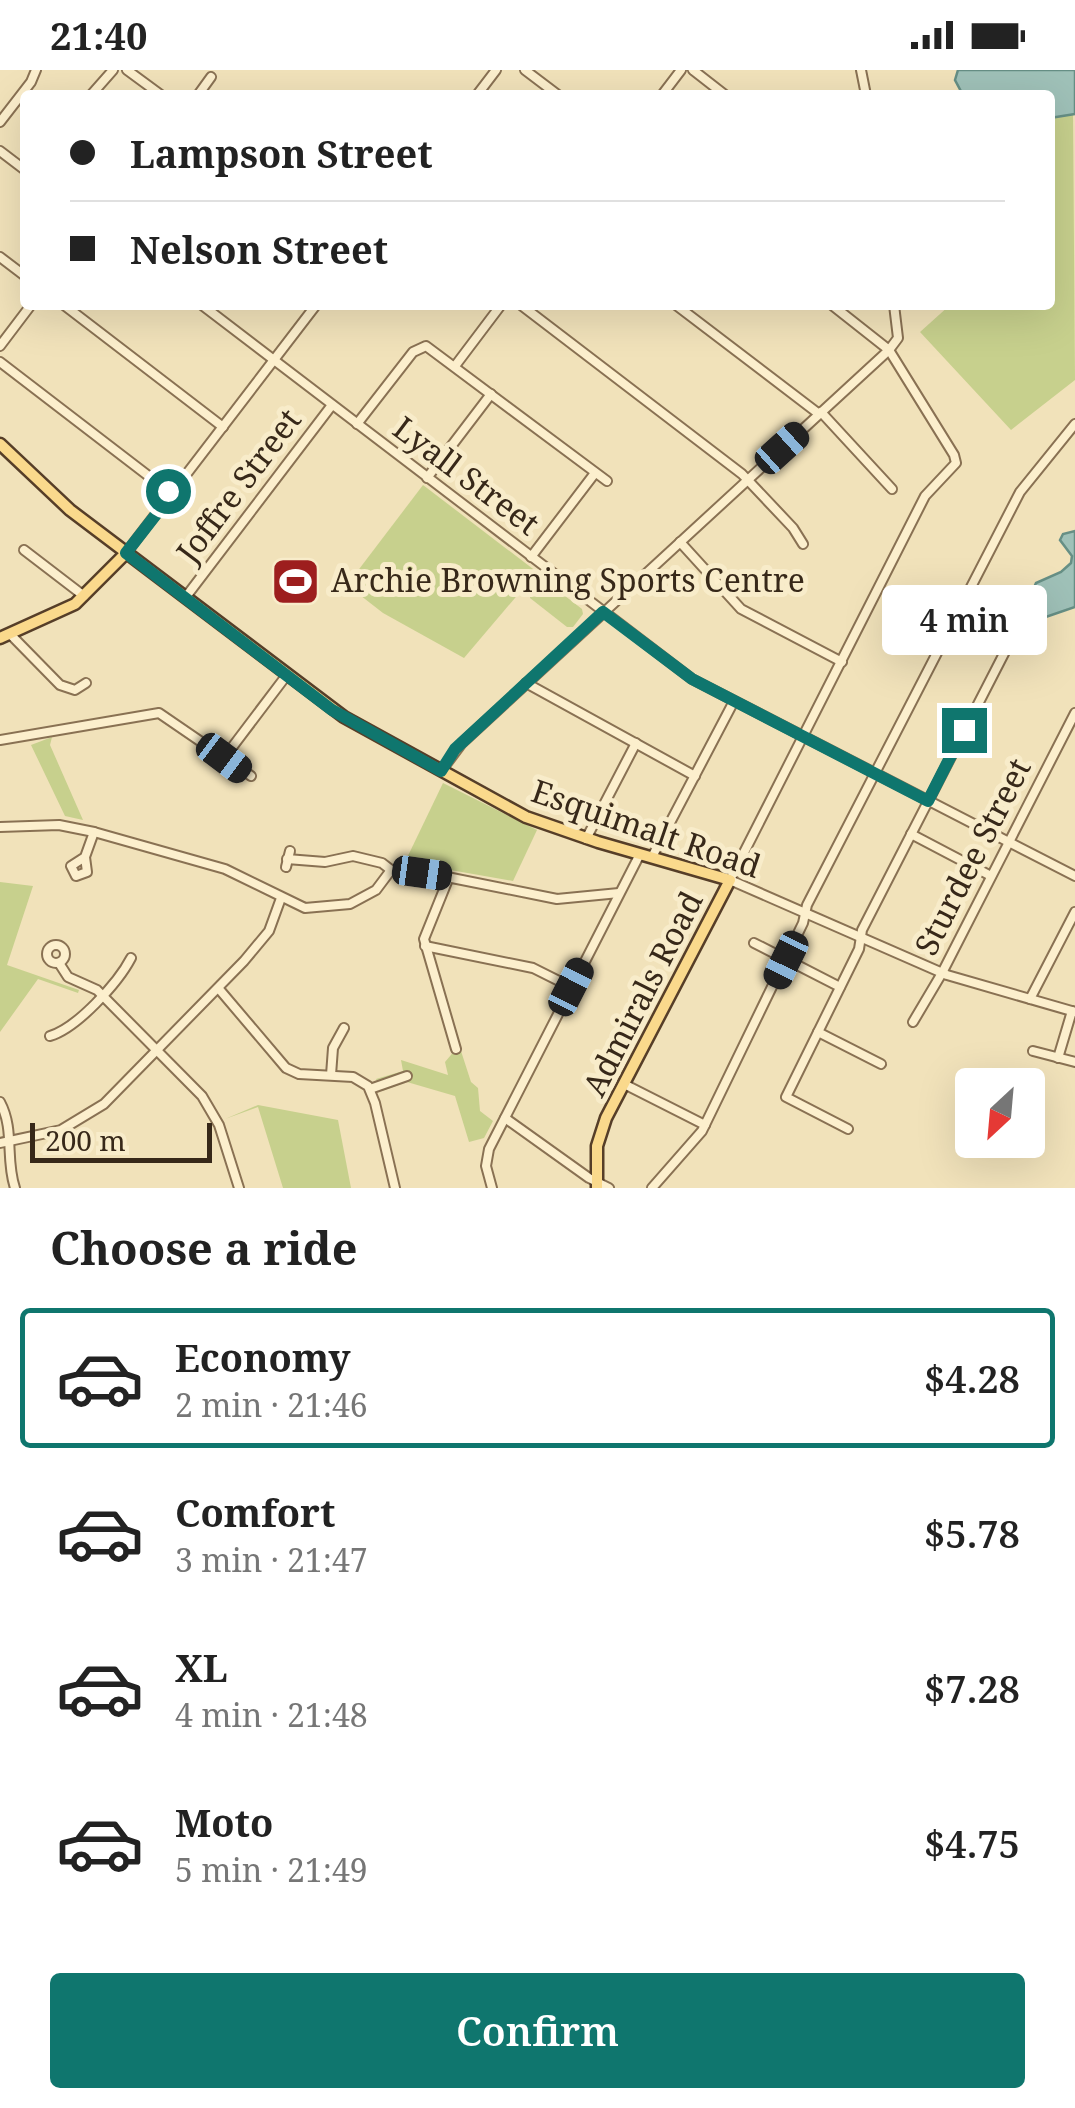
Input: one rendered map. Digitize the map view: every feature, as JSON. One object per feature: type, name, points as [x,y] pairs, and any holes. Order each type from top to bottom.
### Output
[{"type":"main road","name":"Esquimalt Road","points":[[0,444],[59,501],[332,710],[526,818],[730,880]]},
{"type":"main road","points":[[5,636],[62,611],[84,596],[126,553]]},
{"type":"main road","name":"Admirals Road","points":[[601,1186],[600,1134],[730,880]]},
{"type":"street","points":[[96,90],[114,70]]},
{"type":"street","points":[[127,70],[153,90]]},
{"type":"street","points":[[481,90],[496,70]]},
{"type":"street","points":[[525,70],[551,90]]},
{"type":"street","points":[[666,90],[681,70]]},
{"type":"street","points":[[693,70],[719,90]]},
{"type":"street","points":[[202,90],[212,77]]},
{"type":"street","points":[[0,122],[20,96]]},
{"type":"street","points":[[0,151],[20,166]]},
{"type":"street","points":[[0,256],[20,272]]},
{"type":"street","points":[[0,346],[27,310]]},
{"type":"street","points":[[71,310],[223,427]]},
{"type":"street","name":"Lyall Street","points":[[209,310],[680,670],[1075,876]]},
{"type":"street","points":[[126,553],[312,310]]},
{"type":"street","points":[[455,366],[497,310]]},
{"type":"street","points":[[527,310],[747,480],[804,544]]},
{"type":"street","points":[[683,310],[820,413],[892,489]]},
{"type":"street","points":[[838,310],[889,350]]},
{"type":"street","points":[[441,771],[455,749],[889,350],[898,338],[895,310]]},
{"type":"street","points":[[357,424],[413,352],[422,346],[430,347],[607,481]]},
{"type":"street","name":"Admirals Road","points":[[730,880],[928,490],[956,463],[889,350]]},
{"type":"street","points":[[0,362],[172,494]]},
{"type":"street","points":[[428,478],[492,394]]},
{"type":"street","name":"Joffre Street","points":[[185,598],[332,405]]},
{"type":"street","points":[[652,1188],[705,1125],[786,960],[807,905],[1020,492],[1075,424]]},
{"type":"street","points":[[531,557],[595,473]]},
{"type":"street","points":[[680,542],[744,612],[842,662]]},
{"type":"street","points":[[24,550],[84,596]]},
{"type":"street","points":[[5,636],[62,687],[76,690],[86,683]]},
{"type":"street","points":[[848,1129],[786,1097],[840,988],[862,930],[1013,636]]},
{"type":"street","points":[[224,758],[286,676]]},
{"type":"street","points":[[526,683],[695,776]]},
{"type":"street","points":[[492,1188],[486,1156],[619,893],[695,776],[734,701]]},
{"type":"street","points":[[0,740],[159,713],[251,776]]},
{"type":"street","name":"Sturdee Street","points":[[913,1022],[1075,713]]},
{"type":"street","points":[[586,838],[636,743]]},
{"type":"street","points":[[0,827],[58,825],[94,832],[226,869],[305,908],[345,906],[371,893],[391,870]]},
{"type":"street","points":[[85,858],[94,832]]},
{"type":"street","points":[[911,834],[992,876]]},
{"type":"street","points":[[288,859],[325,862],[349,856],[382,863],[391,870],[557,898],[619,893]]},
{"type":"street","points":[[449,877],[426,929],[425,946],[456,1049]]},
{"type":"street","name":"Esquimalt Road","points":[[730,880],[942,973],[1073,1012]]},
{"type":"street","points":[[5,1142],[54,1133],[87,1117],[218,989],[266,935],[281,898]]},
{"type":"street","points":[[1030,999],[1075,912]]},
{"type":"street","points":[[754,943],[840,988]]},
{"type":"street","points":[[425,946],[533,968],[571,987]]},
{"type":"street","points":[[50,1036],[68,1028],[122,974],[131,958]]},
{"type":"street","points":[[59,963],[68,976],[102,995],[196,1090],[211,1110],[240,1188]]},
{"type":"street","points":[[218,989],[281,1064],[299,1074],[356,1078],[370,1089],[395,1188]]},
{"type":"street","points":[[1058,1058],[1073,1012]]},
{"type":"street","points":[[332,1075],[333,1048],[344,1028]]},
{"type":"street","points":[[818,1032],[881,1064]]},
{"type":"street","points":[[1032,1051],[1075,1062]]},
{"type":"street","points":[[370,1089],[407,1076]]},
{"type":"street","points":[[624,1084],[705,1125]]},
{"type":"street","points":[[0,1102],[7,1116],[5,1142],[16,1188]]},
{"type":"street","points":[[505,1118],[601,1186]]},
{"type":"green space","points":[[1073,112],[1075,380],[1011,430],[920,332],[944,310],[1055,310],[1055,117]]},
{"type":"green space","points":[[423,485],[537,572],[464,658],[383,613],[347,585]]},
{"type":"green space","points":[[543,579],[582,609],[583,614],[573,627],[567,627],[530,598],[530,592]]},
{"type":"green space","points":[[52,737],[50,745],[83,820],[65,816],[31,745]]},
{"type":"green space","points":[[443,783],[537,830],[513,881],[405,862]]},
{"type":"green space","points":[[0,882],[33,886],[7,965],[79,990],[78,993],[38,979],[0,1032]]},
{"type":"green space","points":[[456,1049],[461,1051],[471,1082],[478,1088],[480,1111],[493,1121],[484,1138],[469,1142],[455,1096],[407,1082],[382,1091],[376,1079],[403,1071],[401,1060],[448,1075],[445,1062]]},
{"type":"green space","points":[[258,1105],[338,1120],[351,1188],[283,1188],[258,1107],[225,1119]]},
{"type":"water","points":[[958,70],[1075,70],[1075,114],[1055,117],[1055,90],[960,90],[955,80]]},
{"type":"water","points":[[1075,531],[1075,607],[1037,620],[1029,612],[1029,601],[1020,598],[1032,592],[1036,583],[1071,563],[1072,556],[1060,540],[1063,534]]},
{"type":"place","name":"Archie Browning Sports Centre","points":[[296,581]]},
{"type":"route","points":[[168,491],[172,494],[126,553],[332,710],[441,771],[455,749],[603,612],[692,679],[928,801],[964,730]]}]
